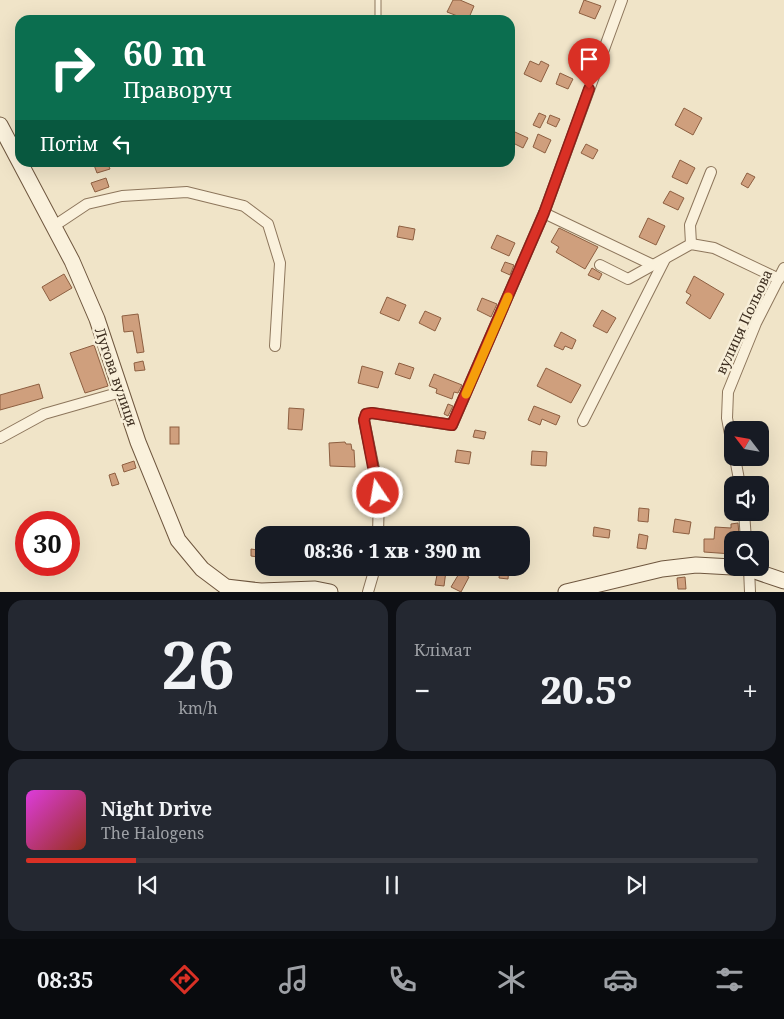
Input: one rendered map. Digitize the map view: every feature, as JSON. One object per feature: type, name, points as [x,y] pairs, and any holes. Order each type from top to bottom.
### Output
[{"type":"street","points":[[378,526],[378,493],[364,420],[366,414],[372,413],[452,425],[544,213],[622,0]]},
{"type":"street","name":"Лугова вулиця","points":[[0,125],[15,153]]},
{"type":"street","name":"Лугова вулиця","points":[[22,167],[72,261],[97,319],[138,442],[178,540],[202,569],[226,587],[262,591],[315,589],[330,592]]},
{"type":"street","points":[[691,244],[690,225],[711,172]]},
{"type":"street","points":[[54,226],[87,204],[122,196],[188,192],[244,206],[268,224],[280,263],[275,346]]},
{"type":"street","points":[[544,213],[653,265]]},
{"type":"street","points":[[600,264],[628,279],[691,244],[714,248],[779,279]]},
{"type":"street","points":[[582,421],[665,259]]},
{"type":"street","name":"вулиця Польова","points":[[728,421],[728,392],[756,323],[784,268]]},
{"type":"street","points":[[0,438],[44,414],[121,392]]},
{"type":"street","points":[[566,592],[662,569],[696,565],[724,567]]},
{"type":"street","points":[[368,592],[373,576]]},
{"type":"street","points":[[749,576],[750,592]]},
{"type":"street","points":[[769,576],[784,581]]},
{"type":"lane","points":[[378,0],[378,15]]},
{"type":"building","points":[[453,0],[460,0],[474,6],[470,15],[455,15],[447,12]]},
{"type":"building","points":[[584,0],[601,6],[595,19],[579,13]]},
{"type":"building","points":[[530,61],[539,65],[541,61],[549,65],[541,82],[524,74]]},
{"type":"building","points":[[560,73],[573,79],[568,89],[556,84]]},
{"type":"building","points":[[684,108],[702,118],[693,135],[675,125]]},
{"type":"building","points":[[539,113],[546,116],[540,128],[533,125]]},
{"type":"building","points":[[550,115],[560,119],[556,127],[547,123]]},
{"type":"building","points":[[515,132],[528,138],[523,148],[515,144]]},
{"type":"building","points":[[538,134],[551,140],[545,153],[533,147]]},
{"type":"building","points":[[586,144],[598,150],[593,159],[581,153]]},
{"type":"building","points":[[680,160],[695,168],[687,184],[672,177]]},
{"type":"building","points":[[95,167],[109,167],[110,169],[97,173]]},
{"type":"building","points":[[747,173],[755,177],[748,188],[741,184]]},
{"type":"building","points":[[106,178],[109,187],[95,192],[91,183]]},
{"type":"building","points":[[670,191],[684,198],[678,210],[663,203]]},
{"type":"building","points":[[648,218],[665,226],[656,245],[639,237]]},
{"type":"building","points":[[399,226],[415,229],[413,240],[397,237]]},
{"type":"building","points":[[559,228],[598,247],[585,269],[556,252],[559,247],[551,242]]},
{"type":"building","points":[[497,235],[515,243],[509,256],[491,248]]},
{"type":"building","points":[[505,262],[514,265],[510,275],[501,271]]},
{"type":"building","points":[[592,268],[602,274],[599,280],[588,275]]},
{"type":"building","points":[[64,274],[72,288],[50,301],[42,287]]},
{"type":"building","points":[[694,276],[724,294],[710,319],[686,303],[691,295],[686,292]]},
{"type":"building","points":[[387,297],[406,305],[399,321],[380,313]]},
{"type":"building","points":[[482,298],[497,304],[491,317],[477,310]]},
{"type":"building","points":[[602,310],[616,318],[607,333],[593,326]]},
{"type":"building","points":[[425,311],[441,318],[435,331],[419,323]]},
{"type":"building","points":[[138,314],[144,352],[137,353],[133,331],[124,332],[122,316]]},
{"type":"building","points":[[561,332],[576,340],[572,349],[565,346],[563,350],[554,346]]},
{"type":"building","points":[[94,345],[108,386],[85,393],[70,353]]},
{"type":"building","points":[[143,361],[145,370],[135,371],[134,363]]},
{"type":"building","points":[[399,363],[414,368],[410,379],[395,374]]},
{"type":"building","points":[[362,366],[383,372],[378,388],[358,383]]},
{"type":"building","points":[[546,368],[581,385],[571,403],[537,386]]},
{"type":"building","points":[[434,374],[462,385],[458,393],[454,392],[452,399],[436,393],[437,389],[429,386]]},
{"type":"building","points":[[39,384],[43,398],[0,410],[0,395]]},
{"type":"building","points":[[448,404],[453,406],[448,416],[444,414]]},
{"type":"building","points":[[534,406],[560,416],[556,425],[542,419],[540,425],[528,420]]},
{"type":"building","points":[[289,408],[304,409],[302,430],[288,429]]},
{"type":"building","points":[[170,427],[179,427],[179,444],[170,444]]},
{"type":"building","points":[[475,430],[486,432],[484,439],[473,437]]},
{"type":"building","points":[[345,442],[346,444],[351,444],[352,450],[354,450],[355,467],[330,466],[329,443]]},
{"type":"building","points":[[457,450],[471,452],[469,464],[455,462]]},
{"type":"building","points":[[532,451],[547,452],[546,466],[531,465]]},
{"type":"building","points":[[134,461],[136,468],[124,472],[122,465]]},
{"type":"building","points":[[115,473],[119,484],[112,486],[109,475]]},
{"type":"building","points":[[639,508],[649,509],[648,522],[638,521]]},
{"type":"building","points":[[675,519],[691,522],[689,534],[673,532]]},
{"type":"building","points":[[738,523],[739,531],[724,531],[724,553],[704,552],[704,539],[714,539],[715,527],[731,528],[731,524]]},
{"type":"building","points":[[594,527],[610,530],[609,538],[593,536]]},
{"type":"building","points":[[639,534],[648,536],[646,549],[637,548]]},
{"type":"building","points":[[251,549],[255,550],[255,557],[251,556]]},
{"type":"building","points":[[437,576],[445,576],[444,586],[435,585]]},
{"type":"building","points":[[458,576],[469,577],[461,592],[451,587]]},
{"type":"building","points":[[499,576],[508,576],[508,579],[499,578]]},
{"type":"building","points":[[685,577],[686,589],[678,589],[677,578]]},
{"type":"slow traffic","points":[[466,394],[508,297]]},
{"type":"route","points":[[378,493],[364,420],[366,414],[372,413],[448,426],[452,425],[544,213],[589,89]]}]
